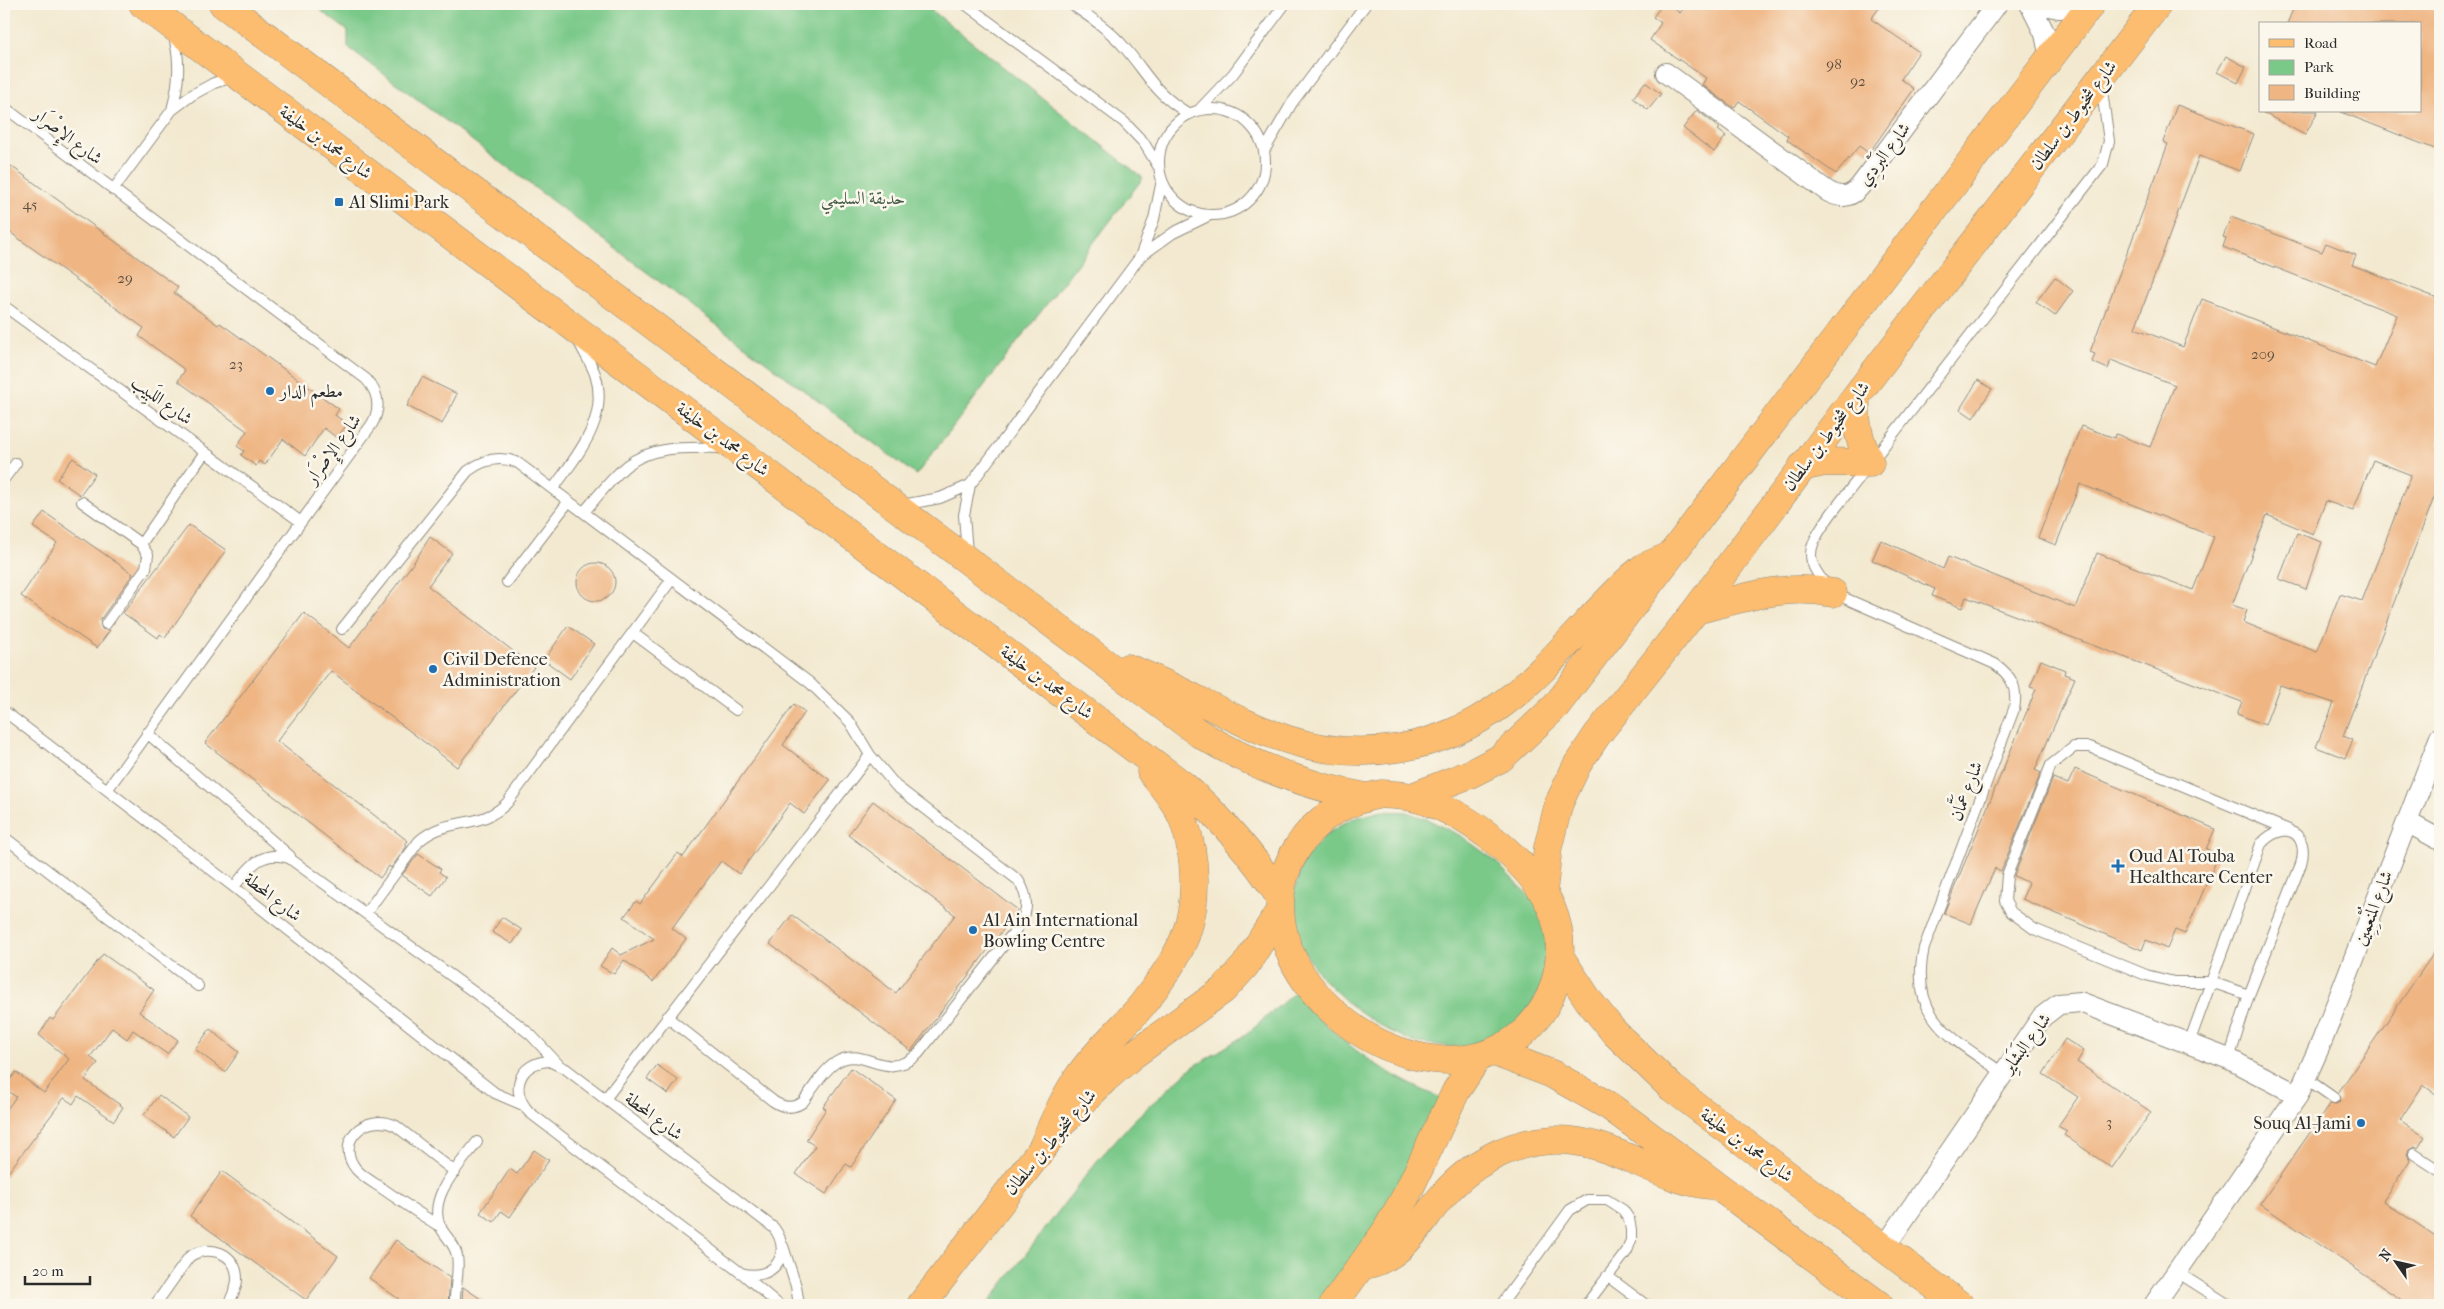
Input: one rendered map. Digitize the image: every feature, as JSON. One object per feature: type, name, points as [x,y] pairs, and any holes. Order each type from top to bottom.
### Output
[{"type":"main road","name":"شارع محمد بن خليفة","points":[[143,4],[1183,785],[1212,811],[1246,848],[1280,904]]},
{"type":"main road","points":[[223,4],[1200,734],[1226,750],[1289,778],[1336,792],[1366,797]]},
{"type":"main road","points":[[1412,797],[1470,774],[1501,758],[1531,732],[1556,706],[2091,4]]},
{"type":"main road","points":[[2125,47],[2141,4]]},
{"type":"main road","name":"شارع شخبوط بن سلطان","points":[[1543,892],[1548,847],[1559,803],[1577,765],[1597,735],[1696,610],[1856,396],[2158,4]]},
{"type":"main road","points":[[1802,467],[1824,462],[1870,463],[1861,443],[1855,420],[1856,396]]},
{"type":"main road","points":[[1097,657],[1146,675],[1245,724],[1289,740],[1323,749],[1350,753],[1387,752],[1433,741],[1475,721],[1501,705],[1523,687],[1633,576],[1644,567],[1670,556]]},
{"type":"main road","points":[[1696,610],[1774,590],[1796,588],[1833,593]]},
{"type":"main road","points":[[1042,1146],[1058,1112],[1079,1075],[1142,1004],[1172,963],[1186,934],[1192,906],[1194,877],[1184,823],[1166,790],[1124,740]]},
{"type":"main road","points":[[1381,794],[1412,797],[1450,812],[1485,834],[1516,861],[1543,892],[1557,924],[1560,957],[1552,991],[1544,1006],[1523,1033],[1486,1054],[1444,1061],[1387,1046],[1346,1021],[1315,992],[1291,957],[1283,935],[1280,904],[1287,866],[1312,827],[1337,809],[1366,797],[1381,794]]},
{"type":"main road","name":"شارع شخبوط بن سلطان","points":[[921,1305],[1042,1146],[1104,1080],[1140,1050],[1223,990],[1245,966],[1280,904]]},
{"type":"main road","name":"شارع محمد بن خليفة","points":[[1560,957],[1589,1001],[1614,1032],[1672,1088],[1960,1305]]},
{"type":"main road","points":[[1486,1054],[1552,1074],[1609,1106],[1879,1305]]},
{"type":"main road","points":[[1333,1305],[1386,1231],[1407,1194],[1456,1091],[1486,1054]]},
{"type":"main road","points":[[1362,1266],[1384,1260],[1402,1247],[1439,1200],[1466,1172],[1499,1152],[1536,1142],[1564,1140],[1593,1144],[1611,1149],[1662,1174],[1699,1184],[1718,1186]]},
{"type":"street","name":"شارع البَرْدِي","points":[[1666,73],[1827,191],[1836,196],[1846,197],[1854,193],[1861,185],[1997,4]]},
{"type":"street","points":[[2030,4],[2045,34],[2050,58]]},
{"type":"street","points":[[2039,4],[2059,8],[2091,4]]},
{"type":"street","name":"شارع المُنْعِمِين","points":[[2154,1305],[2301,1086],[2322,1041],[2440,737]]},
{"type":"street","points":[[2407,822],[2440,840]]},
{"type":"street","name":"شارع البَشَايِر","points":[[1884,1248],[2003,1073],[2042,1017],[2050,1009],[2069,1002],[2080,1002],[2301,1086]]},
{"type":"lane","points":[[965,4],[1124,122],[1144,143],[1159,169],[1169,194],[1181,205],[1195,212],[1210,215],[1226,213],[1240,206],[1252,196],[1260,182],[1264,167],[1264,151],[1258,135],[1247,122],[1233,113],[1216,109],[1200,110],[1189,114],[1171,127],[1165,136],[1159,158],[1159,169]]},
{"type":"lane","points":[[1071,4],[1113,36],[1152,85],[1176,106],[1189,114]]},
{"type":"lane","points":[[1200,110],[1233,74],[1286,4]]},
{"type":"lane","points":[[1264,151],[1292,103],[1366,4]]},
{"type":"lane","points":[[170,24],[178,52],[179,82],[172,110]]},
{"type":"lane","points":[[113,190],[172,110],[199,91],[238,75]]},
{"type":"lane","points":[[1833,593],[1815,572],[1811,562],[1810,548],[1818,532],[2103,164],[2109,141],[2100,80]]},
{"type":"lane","name":"شارع الإِصْرَار","points":[[4,107],[366,379],[376,392],[378,409],[372,424],[107,790]]},
{"type":"lane","points":[[968,561],[964,515],[970,484],[1140,257],[1154,219],[1162,180]]},
{"type":"lane","points":[[1140,257],[1174,233],[1210,215]]},
{"type":"lane","name":"شارع اللَبِيب","points":[[4,306],[301,522]]},
{"type":"lane","points":[[553,489],[594,427],[599,410],[599,392],[595,374],[570,325]]},
{"type":"lane","points":[[584,512],[626,466],[650,453],[676,449],[734,447]]},
{"type":"lane","points":[[141,544],[205,452]]},
{"type":"lane","points":[[342,629],[462,478],[475,466],[495,458],[507,458],[518,463],[584,512],[816,689],[850,722],[870,755],[896,786],[1018,880],[1027,901],[1024,916],[1016,930],[918,1054],[903,1064],[885,1066],[863,1058],[842,1059],[830,1067],[798,1106],[784,1107],[773,1101],[667,1017]]},
{"type":"lane","points":[[4,479],[16,463]]},
{"type":"lane","points":[[893,505],[909,505],[940,498],[970,484]]},
{"type":"lane","points":[[507,582],[569,501]]},
{"type":"lane","points":[[82,502],[141,544],[148,555],[146,568],[106,624]]},
{"type":"lane","points":[[366,913],[419,841],[428,833],[450,824],[493,816],[507,803],[672,579]]},
{"type":"lane","name":"شارع عَمَّان","points":[[1833,593],[1995,664],[2006,671],[2014,682],[2016,696],[2014,709],[1924,948],[1919,969],[1920,990],[1926,1006],[1937,1023],[1956,1040],[2003,1073]]},
{"type":"lane","points":[[633,633],[736,710]]},
{"type":"lane","name":"شارع المحطة","points":[[4,711],[234,887],[495,1092],[523,1105],[741,1273],[778,1305]]},
{"type":"lane","name":"شارع المحطة","points":[[147,733],[297,862],[531,1034],[558,1064],[768,1223],[779,1236],[792,1272],[799,1305]]},
{"type":"lane","points":[[2228,1059],[2249,994],[2304,853],[2302,844],[2297,836],[2288,830],[2090,747],[2074,747],[2051,765],[2007,875],[2005,901],[2011,912],[2034,929],[2146,975],[2174,982],[2211,982],[2249,994]]},
{"type":"lane","points":[[605,1099],[870,755]]},
{"type":"lane","points":[[2189,1043],[2262,844],[2270,834],[2280,830],[2288,830]]},
{"type":"lane","points":[[4,837],[198,986]]},
{"type":"lane","points":[[234,887],[250,866],[264,856],[281,855],[297,862]]},
{"type":"lane","points":[[523,1105],[518,1088],[524,1072],[540,1062],[558,1064]]},
{"type":"lane","points":[[2301,1086],[2334,1098]]},
{"type":"lane","points":[[455,1172],[396,1126],[388,1122],[370,1122],[362,1126],[351,1141],[350,1159],[360,1174],[441,1228],[448,1235],[457,1254],[459,1266],[456,1305]]},
{"type":"lane","points":[[441,1228],[438,1217],[441,1195],[476,1142]]},
{"type":"lane","points":[[2414,1154],[2440,1171]]},
{"type":"lane","points":[[1501,1305],[1570,1210],[1587,1200],[1607,1200],[1616,1204],[1629,1219],[1632,1230],[1629,1246],[1586,1305]]},
{"type":"lane","points":[[741,1273],[758,1276],[773,1268],[778,1262],[782,1245]]},
{"type":"lane","points":[[155,1305],[189,1257],[195,1253],[209,1250],[222,1253],[233,1263],[236,1270],[237,1284],[229,1305]]},
{"type":"lane","points":[[2177,1272],[2227,1305]]},
{"type":"lane","points":[[1607,1276],[1646,1305]]},
{"type":"green space","name":"حديقة السليمي","points":[[312,4],[924,4],[1143,178],[916,475],[348,47],[348,31]]},
{"type":"green space","points":[[1382,811],[1407,812],[1429,820],[1461,836],[1493,859],[1535,902],[1547,927],[1545,979],[1532,1004],[1514,1026],[1470,1049],[1413,1042],[1384,1028],[1349,1004],[1321,977],[1303,950],[1291,925],[1294,892],[1304,860],[1325,835],[1351,819]]},
{"type":"green space","points":[[1296,991],[1328,1026],[1365,1057],[1406,1082],[1450,1101],[1329,1305],[987,1305],[1097,1161],[1133,1121],[1190,1069],[1247,1034]]},
{"type":"building","points":[[1663,4],[1668,4],[1680,13],[1687,4],[1882,4],[1871,19],[1919,52],[1901,79],[1914,89],[1869,153],[1859,146],[1836,174],[1787,140],[1788,136],[1739,101],[1734,108],[1702,85],[1706,78],[1650,40],[1661,23],[1653,17]]},
{"type":"building","points":[[2295,4],[2440,4],[2440,151],[2341,112],[2422,112],[2422,22],[2288,22]]},
{"type":"building","points":[[2226,56],[2246,67],[2238,83],[2217,72]]},
{"type":"building","points":[[1645,82],[1661,94],[1648,110],[1633,98]]},
{"type":"building","points":[[2177,105],[2254,134],[2240,171],[2199,156],[2135,328],[2183,347],[2202,299],[2375,367],[2397,315],[2223,247],[2226,238],[2223,237],[2231,217],[2322,252],[2326,243],[2356,255],[2352,265],[2440,299],[2440,482],[2343,736],[2353,740],[2345,758],[2316,747],[2334,703],[2280,685],[2265,725],[2237,714],[2242,702],[1966,597],[1962,608],[1932,596],[1935,589],[1872,560],[1881,540],[1943,569],[1948,557],[2075,608],[2097,553],[2193,590],[2214,537],[2080,484],[2056,545],[2038,538],[2081,426],[2115,438],[2116,434],[2150,447],[2175,385],[2111,360],[2108,369],[2092,362],[2095,354],[2090,352],[2168,144],[2163,142]],"holes":[[[2373,460],[2411,475],[2362,601],[2340,594],[2317,652],[2243,622],[2247,610],[2232,605],[2267,515],[2313,534],[2326,501],[2353,511]]]},
{"type":"building","points":[[1697,110],[1720,128],[1718,130],[1726,136],[1714,152],[1683,128]]},
{"type":"building","points":[[2262,112],[2317,112],[2305,135]]},
{"type":"building","points":[[4,161],[178,287],[174,293],[218,325],[220,323],[339,409],[335,415],[347,424],[337,438],[324,428],[305,456],[283,439],[265,465],[259,461],[256,466],[241,455],[244,451],[237,446],[247,431],[178,381],[185,370],[139,336],[144,328],[4,228]]},
{"type":"building","points":[[2055,277],[2073,291],[2055,316],[2036,302]]},
{"type":"building","points":[[422,377],[457,394],[442,424],[407,406]]},
{"type":"building","points":[[1978,380],[1992,389],[1973,418],[1960,409]]},
{"type":"building","points":[[73,458],[95,474],[80,495],[57,479]]},
{"type":"building","points":[[44,512],[133,574],[100,620],[102,629],[110,630],[97,648],[21,596],[57,543],[33,527]]},
{"type":"building","points":[[189,525],[226,550],[165,638],[160,634],[158,638],[123,613]]},
{"type":"building","points":[[2297,533],[2322,542],[2306,589],[2279,579]]},
{"type":"building","points":[[430,537],[452,553],[428,586],[534,667],[457,767],[331,671],[277,741],[408,841],[405,844],[407,846],[391,868],[389,866],[380,878],[205,743],[304,613],[349,648],[414,562]]},
{"type":"building","points":[[596,563],[609,569],[615,582],[609,595],[596,601],[583,595],[577,582],[583,569]]},
{"type":"building","points":[[568,626],[594,644],[570,679],[544,660]]},
{"type":"building","points":[[2041,660],[2065,670],[2064,674],[2075,678],[2035,770],[2041,773],[2001,871],[1995,868],[1971,924],[1944,913],[2036,689],[2030,687]]},
{"type":"building","points":[[794,704],[805,712],[783,745],[830,780],[804,814],[790,803],[739,874],[721,861],[672,928],[686,939],[653,982],[624,960],[614,974],[600,966],[612,948],[621,955],[654,939],[624,917],[636,901],[640,904],[678,853],[683,857]]},
{"type":"building","name":"Oud Al Touba Healthcare Center","points":[[2075,769],[2215,829],[2206,849],[2219,854],[2185,934],[2175,930],[2167,949],[2146,940],[2142,950],[2022,899],[2029,883],[2014,876],[2053,778],[2068,784]]},
{"type":"building","name":"Al Ain International Bowling Centre","points":[[873,801],[1018,910],[911,1051],[770,944],[792,915],[896,993],[955,915],[848,835]]},
{"type":"building","points":[[418,854],[441,869],[439,872],[446,877],[432,896],[402,875]]},
{"type":"building","points":[[502,917],[522,930],[512,944],[492,932]]},
{"type":"building","name":"Souq Al-Jami","points":[[2440,944],[2440,1097],[2423,1085],[2400,1120],[2425,1137],[2418,1148],[2414,1147],[2409,1150],[2407,1154],[2410,1160],[2383,1201],[2440,1239],[2440,1305],[2409,1305],[2260,1204],[2330,1104],[2340,1102],[2338,1093]]},
{"type":"building","points":[[103,954],[154,990],[139,1012],[178,1040],[167,1054],[133,1030],[127,1039],[112,1028],[90,1057],[98,1063],[85,1080],[123,1107],[114,1121],[78,1096],[73,1104],[64,1098],[4,1178],[4,1113],[16,1097],[4,1088],[16,1072],[44,1093],[69,1059],[39,1035],[50,1018],[53,1020]]},
{"type":"building","points":[[210,1029],[239,1052],[225,1072],[195,1049]]},
{"type":"building","points":[[2065,1039],[2084,1051],[2077,1062],[2151,1112],[2112,1168],[2064,1135],[2067,1131],[2058,1126],[2078,1097],[2043,1074]]},
{"type":"building","points":[[657,1065],[678,1080],[668,1094],[647,1079]]},
{"type":"building","points":[[851,1068],[896,1100],[851,1167],[846,1164],[826,1194],[796,1174],[815,1146],[806,1140],[826,1109],[823,1107]]},
{"type":"building","points":[[159,1095],[188,1117],[174,1137],[144,1115]]},
{"type":"building","points":[[534,1150],[549,1160],[510,1217],[501,1211],[494,1222],[480,1213],[510,1169],[517,1174]]},
{"type":"building","points":[[222,1171],[338,1256],[306,1300],[190,1216]]},
{"type":"building","points":[[396,1240],[450,1278],[448,1305],[407,1305],[369,1278]]},
{"type":"building","points":[[463,1287],[490,1305],[462,1305]]},
{"type":"place","name":"Al Slimi Park","points":[[339,202]]},
{"type":"place","name":"مطعم الدار","points":[[270,391]]},
{"type":"place","name":"Civil Defence Administration","points":[[433,669]]},
{"type":"place","name":"Oud Al Touba Healthcare Center","points":[[2118,866]]},
{"type":"place","name":"Al Ain International Bowling Centre","points":[[973,930]]},
{"type":"place","name":"Souq Al-Jami","points":[[2361,1123]]}]
